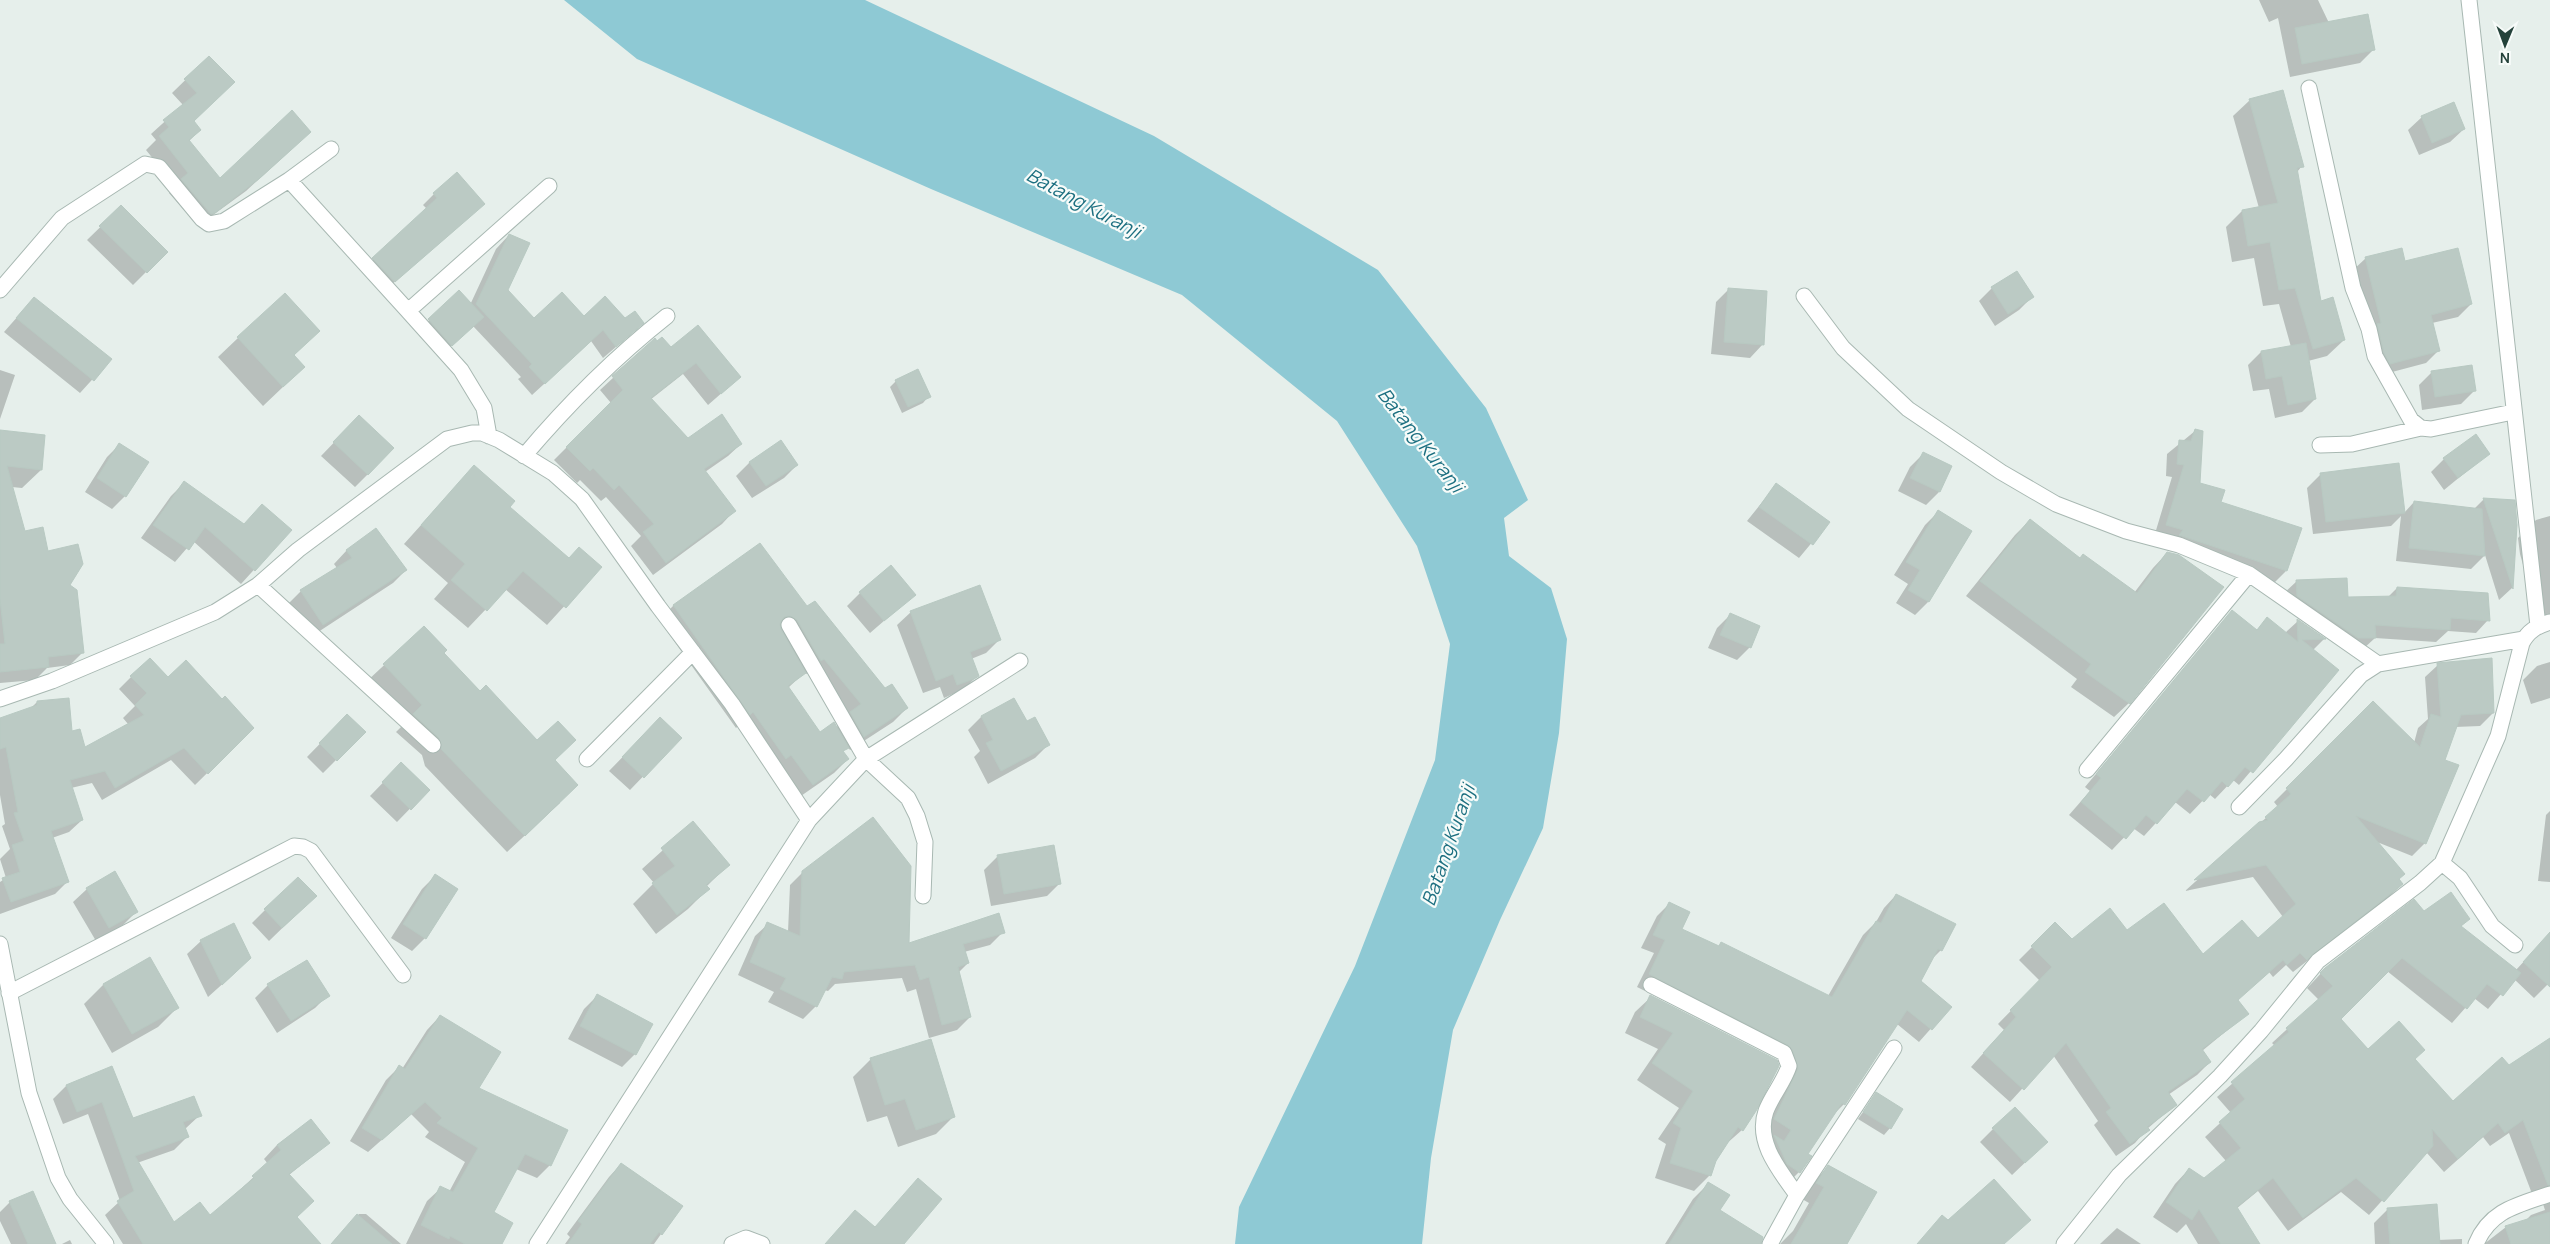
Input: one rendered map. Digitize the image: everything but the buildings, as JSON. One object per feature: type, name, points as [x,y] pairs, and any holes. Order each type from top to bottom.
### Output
[{"type":"street","points":[[2239,806],[2286,760],[2361,675],[2378,664],[2524,638],[2544,624],[2513,412],[2469,0]]},
{"type":"street","points":[[2309,88],[2353,288],[2369,329],[2376,356],[2411,420],[2421,428]]},
{"type":"street","points":[[0,290],[62,218],[145,164],[159,167],[202,219],[209,224],[224,221],[288,180],[331,149]]},
{"type":"street","points":[[288,180],[461,370],[484,408],[489,436]]},
{"type":"street","points":[[408,311],[550,186]]},
{"type":"street","points":[[1804,296],[1844,348],[1908,408],[2001,472],[2056,504],[2126,531],[2179,545],[2249,574],[2378,664]]},
{"type":"street","points":[[524,456],[558,416],[622,352],[667,316]]},
{"type":"street","points":[[2320,444],[2352,444],[2421,428],[2431,430],[2513,412]]},
{"type":"street","points":[[0,699],[52,681],[215,612],[258,586],[298,550],[447,439],[472,433],[489,436],[553,473],[582,499],[732,704],[809,820]]},
{"type":"street","points":[[2088,770],[2249,574]]},
{"type":"street","points":[[258,586],[433,745]]},
{"type":"street","points":[[789,625],[866,759],[908,798],[917,816],[924,842],[923,896]]},
{"type":"street","points":[[2064,1244],[2119,1175],[2220,1076],[2261,1031],[2318,961],[2397,901],[2442,863],[2498,736],[2518,653],[2524,638]]},
{"type":"street","points":[[587,758],[693,652]]},
{"type":"street","points":[[537,1244],[809,820],[866,759],[1020,661]]},
{"type":"street","points":[[8,992],[294,846],[303,847],[311,851],[403,975]]},
{"type":"street","points":[[2442,863],[2460,878],[2492,926],[2515,945]]},
{"type":"street","points":[[0,944],[29,1093],[58,1178],[70,1199],[106,1244]]},
{"type":"street","points":[[1651,985],[1784,1053],[1789,1066],[1766,1111],[1764,1136],[1777,1166],[1797,1195]]},
{"type":"street","points":[[1770,1244],[1797,1195],[1894,1048]]},
{"type":"street","points":[[2476,1244],[2484,1227],[2495,1216],[2509,1208],[2550,1194]]},
{"type":"street","points":[[732,1244],[746,1238],[762,1244]]},
{"type":"water","name":"Batang Kuranji","points":[[564,0],[865,0],[1154,136],[1378,270],[1486,408],[1528,500],[1504,518],[1509,556],[1551,588],[1567,639],[1559,733],[1543,828],[1500,920],[1453,1030],[1431,1158],[1422,1244],[1235,1244],[1239,1207],[1355,966],[1435,760],[1450,644],[1417,546],[1337,421],[1182,295],[931,189],[637,59]]}]
